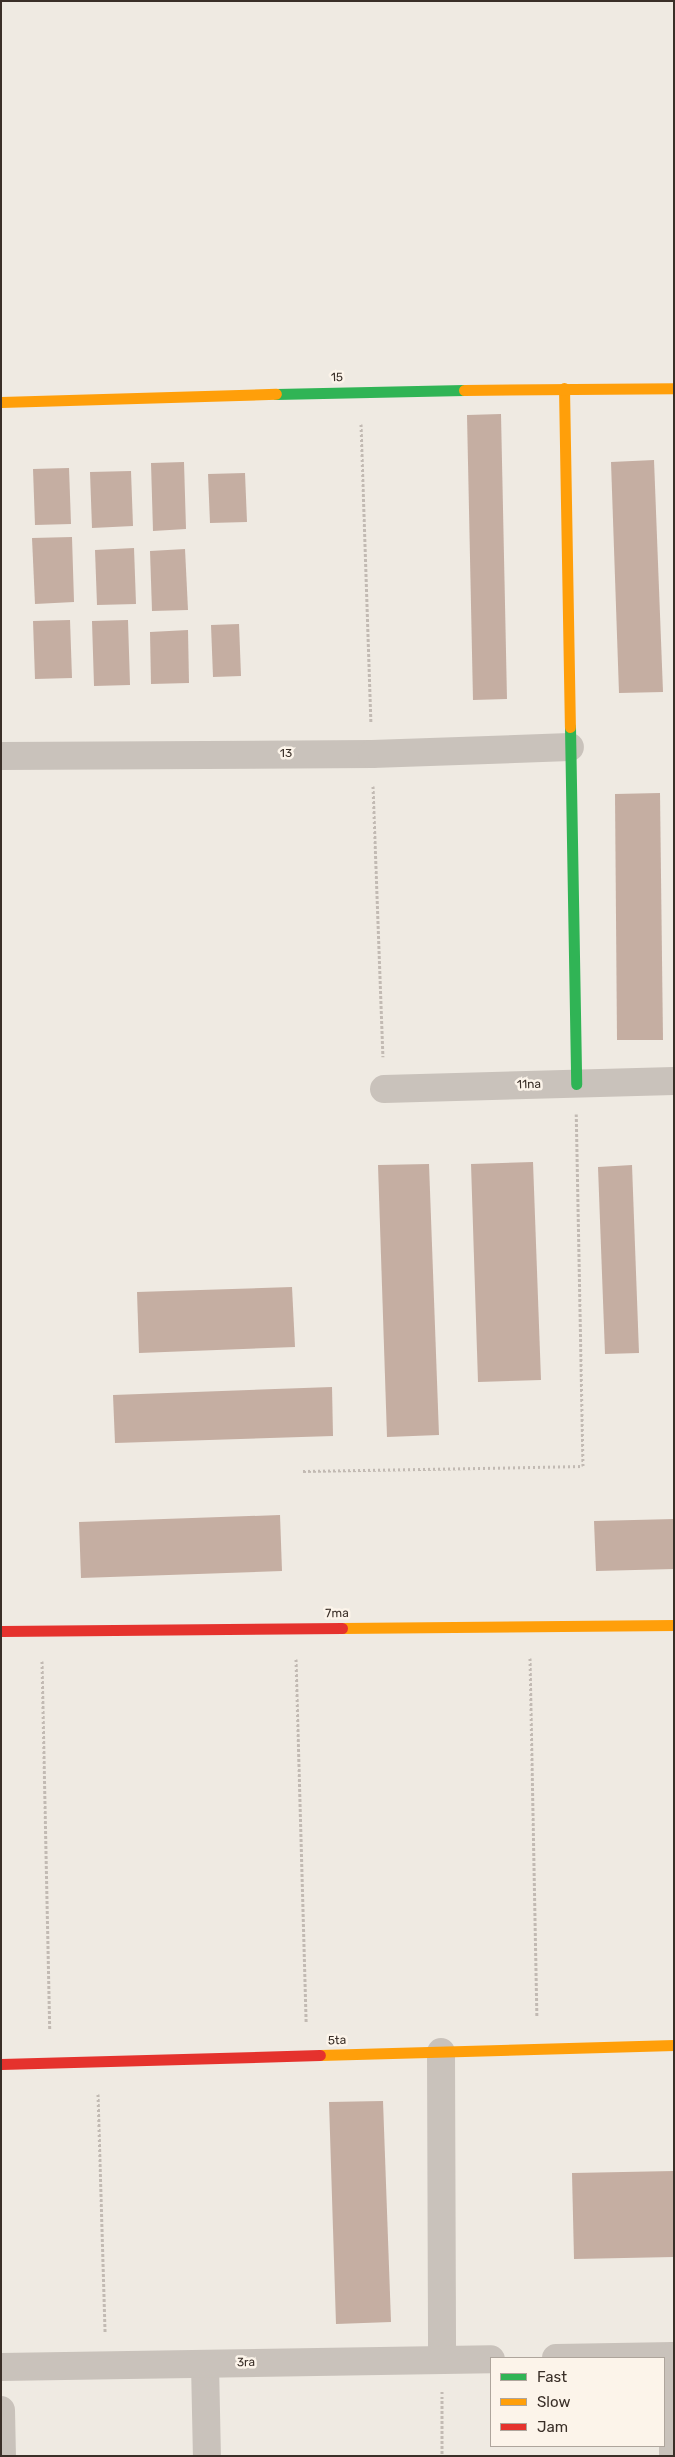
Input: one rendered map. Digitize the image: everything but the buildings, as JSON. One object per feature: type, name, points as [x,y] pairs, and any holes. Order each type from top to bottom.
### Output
[{"type":"street","name":"15","points":[[1,402],[564,388],[674,388]]},
{"type":"street","points":[[564,388],[576,1084]]},
{"type":"street","points":[[1,741],[2,756]]},
{"type":"street","name":"13","points":[[2,756],[372,754],[570,747]]},
{"type":"street","name":"11na","points":[[384,1089],[674,1081]]},
{"type":"street","name":"7ma","points":[[1,1631],[674,1624]]},
{"type":"street","name":"5ta","points":[[1,2064],[674,2046]]},
{"type":"street","points":[[442,2052],[442,2360]]},
{"type":"street","points":[[614,2357],[673,2356],[673,2456]]},
{"type":"street","name":"3ra","points":[[1,2367],[490,2359]]},
{"type":"street","points":[[206,2364],[207,2456]]},
{"type":"street","points":[[1,2410],[2,2456]]},
{"type":"path","points":[[303,1471],[582,1466],[576,1084]]},
{"type":"path","points":[[529,1626],[538,2049]]},
{"type":"path","points":[[296,1628],[306,2056]]},
{"type":"path","points":[[42,1630],[51,2063]]},
{"type":"path","points":[[97,2062],[106,2366]]},
{"type":"path","points":[[442,2360],[442,2456]]},
{"type":"traffic: fast","points":[[276,394],[464,390]]},
{"type":"traffic: fast","points":[[570,727],[576,1084]]},
{"type":"traffic: slow","points":[[564,388],[570,727]]},
{"type":"traffic: slow","points":[[464,390],[674,388]]},
{"type":"traffic: slow","points":[[1,402],[276,394]]},
{"type":"traffic: slow","points":[[342,1628],[674,1625]]},
{"type":"traffic: slow","points":[[320,2055],[674,2045]]},
{"type":"traffic: jam","points":[[1,1631],[342,1628]]},
{"type":"traffic: jam","points":[[1,2064],[320,2055]]}]
